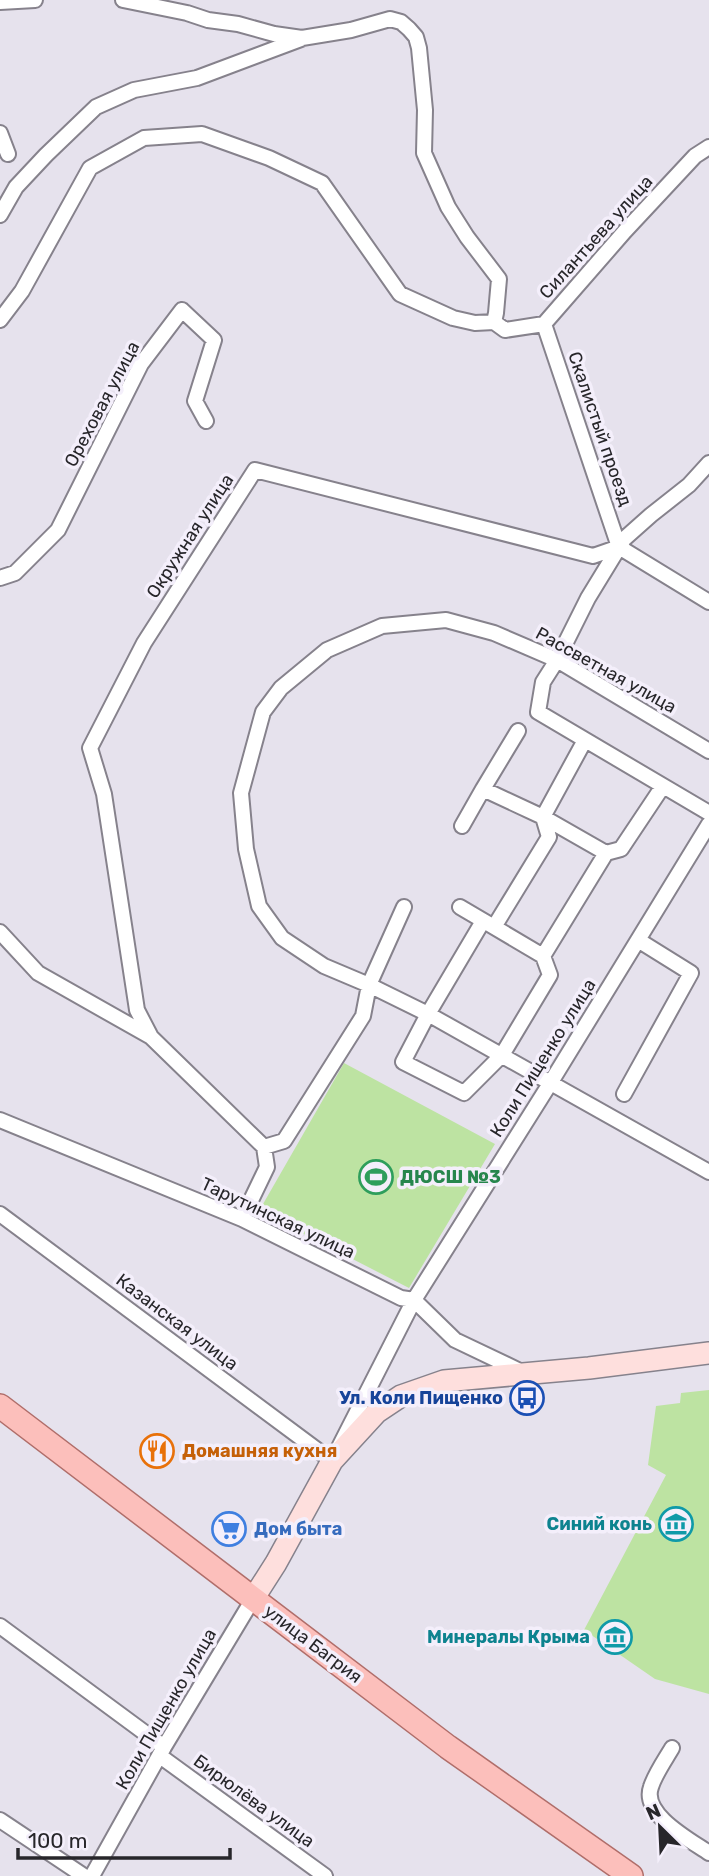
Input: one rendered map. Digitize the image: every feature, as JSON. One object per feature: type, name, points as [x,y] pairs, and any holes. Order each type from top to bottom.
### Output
[{"type":"main road","points":[[253,1599],[332,1461],[377,1412],[401,1396],[443,1381],[709,1353]]},
{"type":"main road","name":"улица Багрия","points":[[0,1406],[448,1747],[631,1876]]},
{"type":"street","points":[[0,2],[35,0]]},
{"type":"street","points":[[123,0],[302,38]]},
{"type":"street","points":[[0,215],[16,187],[96,107],[134,90],[197,78],[302,38],[352,30],[390,19],[401,22],[416,37],[425,110],[424,153],[448,207],[499,279],[494,322]]},
{"type":"street","points":[[0,133],[8,154]]},
{"type":"street","name":"Силантьева улица","points":[[0,320],[22,291],[90,168],[144,138],[202,134],[269,158],[322,183],[400,294],[453,318],[475,323],[494,322],[505,330],[544,324],[625,231],[695,156],[709,147]]},
{"type":"street","name":"Ореховая улица","points":[[0,578],[15,573],[58,530],[141,364],[182,310],[214,340],[195,401],[206,421]]},
{"type":"street","name":"Скалистый проезд","points":[[544,324],[619,547]]},
{"type":"street","points":[[709,463],[689,485],[624,539],[588,598],[543,682],[538,712],[709,813]]},
{"type":"street","name":"Окружная улица","points":[[151,1037],[137,1010],[104,794],[90,748],[144,643],[255,470],[593,556],[619,547]]},
{"type":"street","points":[[619,547],[709,602]]},
{"type":"street","name":"Рассветная улица","points":[[709,751],[557,660],[494,632],[446,620],[382,626],[327,650],[281,688],[263,712],[241,793],[246,849],[259,906],[282,937],[324,966],[428,1014],[709,1172]]},
{"type":"street","points":[[462,826],[518,731]]},
{"type":"street","points":[[460,908],[489,924],[543,956],[550,975],[502,1055],[464,1093],[402,1062],[428,1014],[489,924],[550,837],[543,817],[585,740]]},
{"type":"street","points":[[543,956],[606,853],[621,849],[663,786]]},
{"type":"street","points":[[483,789],[543,817],[606,853]]},
{"type":"street","name":"Коли Пищенко улица","points":[[332,1461],[414,1300],[709,824]]},
{"type":"street","points":[[264,1147],[284,1141],[363,1016],[369,985],[404,907]]},
{"type":"street","points":[[0,932],[38,973],[151,1037],[264,1147],[267,1167],[242,1219]]},
{"type":"street","points":[[624,1094],[691,973],[638,940]]},
{"type":"street","name":"Тарутинская улица","points":[[0,1120],[242,1219],[401,1298],[414,1300],[455,1340],[525,1374]]},
{"type":"street","name":"Казанская улица","points":[[0,1214],[332,1461]]},
{"type":"street","name":"Коли Пищенко улица","points":[[92,1876],[253,1599]]},
{"type":"street","name":"Бирюлёва улица","points":[[0,1626],[325,1876]]},
{"type":"street","points":[[672,1748],[650,1789],[650,1802],[657,1815],[709,1853]]},
{"type":"street","points":[[0,1820],[84,1876]]},
{"type":"green space","name":"ДЮСШ №3","points":[[344,1063],[495,1144],[409,1288],[259,1211]]},
{"type":"green space","points":[[709,1390],[709,1694],[655,1679],[584,1630],[666,1475],[648,1465],[656,1406],[680,1403],[681,1393]]},
{"type":"place","name":"ДЮСШ №3","points":[[376,1177]]},
{"type":"place","name":"Ул. Коли Пищенко","points":[[527,1398]]},
{"type":"place","name":"Домашняя кухня","points":[[157,1451]]},
{"type":"place","name":"Синий конь","points":[[676,1524]]},
{"type":"place","name":"Дом быта","points":[[229,1529]]},
{"type":"place","name":"Минералы Крыма","points":[[615,1637]]}]
